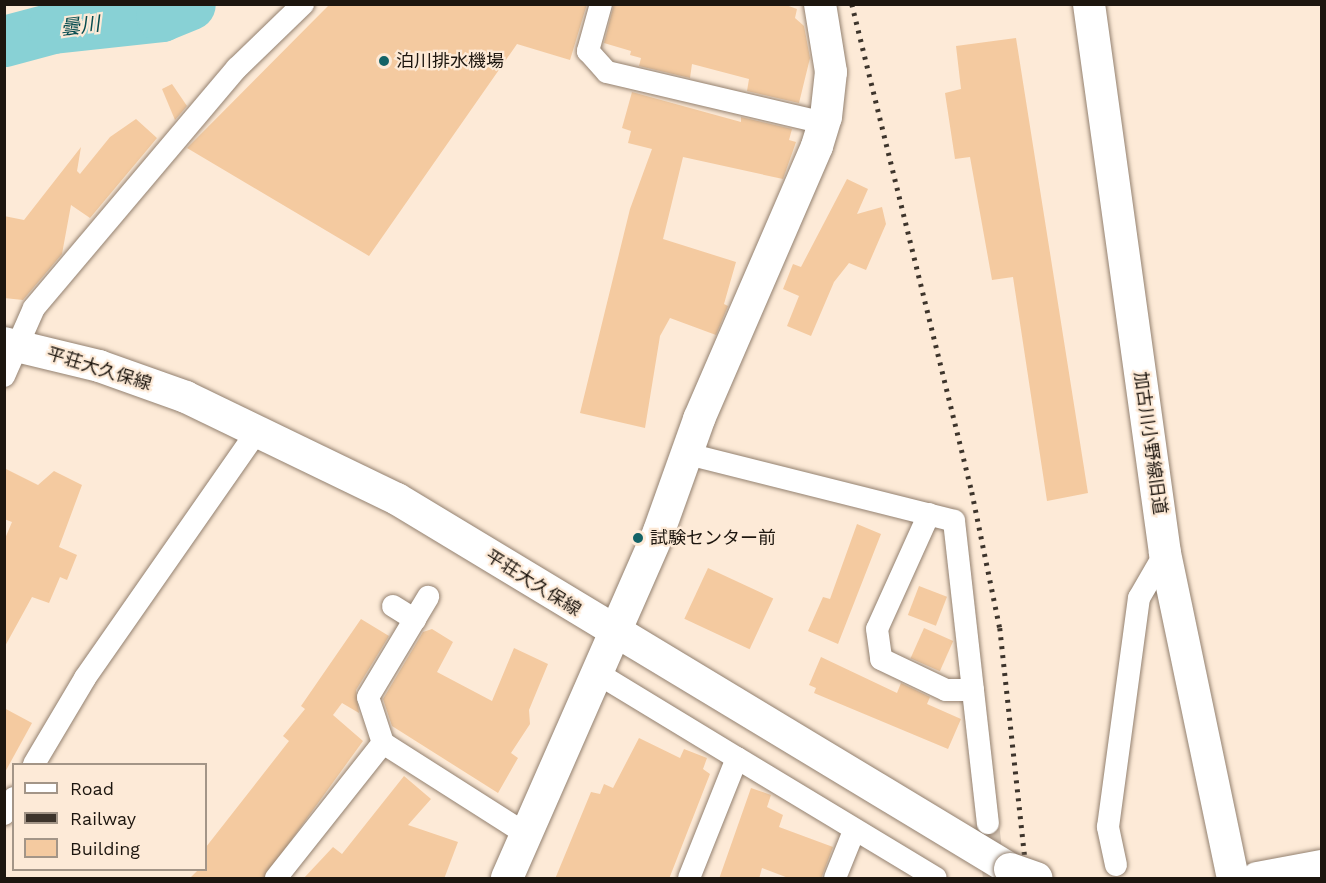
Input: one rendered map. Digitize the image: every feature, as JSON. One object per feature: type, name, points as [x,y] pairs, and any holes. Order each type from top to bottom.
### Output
[{"type":"street","points":[[4,376],[10,344],[34,308],[237,68],[303,4]]},
{"type":"street","points":[[601,4],[588,51],[607,72],[824,123]]},
{"type":"street","points":[[507,879],[614,633],[824,123],[831,72],[820,4]]},
{"type":"street","name":"加古川小野線旧道","points":[[1089,4],[1165,553],[1233,879]]},
{"type":"street","name":"平荘大久保線","points":[[10,344],[99,366],[258,430],[397,499],[614,633],[1023,874]]},
{"type":"street","points":[[34,763],[85,678],[258,430]]},
{"type":"street","points":[[688,454],[954,521],[988,823]]},
{"type":"street","points":[[929,514],[878,629],[881,659],[946,690],[973,690]]},
{"type":"street","points":[[1116,865],[1108,828],[1139,598],[1165,553]]},
{"type":"street","points":[[428,597],[368,698],[383,743],[526,834]]},
{"type":"street","points":[[393,606],[415,620]]},
{"type":"street","points":[[597,672],[936,879]]},
{"type":"street","points":[[276,879],[383,743]]},
{"type":"street","points":[[690,879],[737,758]]},
{"type":"street","points":[[835,879],[854,831]]},
{"type":"street","points":[[1261,878],[1322,866]]},
{"type":"building","points":[[330,4],[587,4],[570,60],[517,44],[369,256],[187,148]]},
{"type":"building","points":[[614,4],[783,4],[797,9],[795,18],[804,26],[810,58],[799,103],[747,91],[749,79],[692,64],[690,78],[639,66],[641,58],[630,55],[631,51],[604,43]]},
{"type":"building","points":[[1016,38],[1088,493],[1047,501],[1013,277],[992,280],[970,157],[955,159],[945,93],[961,89],[956,46]]},
{"type":"building","points":[[172,84],[187,106],[175,120],[162,89]]},
{"type":"building","points":[[632,92],[741,122],[741,117],[792,129],[789,140],[796,142],[783,179],[683,157],[663,239],[736,262],[724,304],[728,306],[716,335],[670,318],[660,336],[645,428],[580,413],[630,209],[652,149],[628,143],[631,131],[622,128]]},
{"type":"building","points":[[136,119],[157,138],[90,218],[71,205],[62,254],[23,300],[4,298],[4,216],[24,220],[81,147],[77,171],[80,174],[110,137]]},
{"type":"building","points":[[847,179],[868,189],[857,214],[882,207],[886,224],[866,270],[849,263],[834,282],[811,336],[787,326],[799,296],[783,289],[793,264],[801,267]]},
{"type":"building","points":[[4,468],[38,485],[54,471],[82,485],[59,547],[77,555],[67,580],[60,577],[49,603],[32,597],[4,648],[4,541],[12,522],[4,519]]},
{"type":"building","points":[[857,524],[881,534],[838,644],[808,631],[823,597],[830,599]]},
{"type":"building","points":[[708,568],[773,598],[750,649],[684,619]]},
{"type":"building","points":[[919,586],[947,597],[936,626],[908,615]]},
{"type":"building","points":[[361,619],[389,636],[356,690],[359,713],[342,703],[333,715],[363,741],[263,879],[189,879],[197,871],[207,871],[207,846],[289,741],[283,736],[305,709],[301,706]]},
{"type":"building","points":[[924,628],[953,641],[940,671],[911,658]]},
{"type":"building","points":[[432,629],[453,642],[437,672],[492,701],[514,648],[548,664],[529,710],[530,724],[511,753],[518,758],[498,793],[392,726],[383,699],[423,632]]},
{"type":"building","points":[[821,657],[897,693],[901,683],[930,697],[927,704],[961,719],[948,749],[814,693],[816,688],[809,685]]},
{"type":"building","points":[[4,708],[32,723],[4,774]]},
{"type":"building","points":[[639,738],[680,758],[684,749],[707,758],[703,769],[710,774],[669,879],[555,879],[591,792],[600,794],[604,784],[613,788]]},
{"type":"building","points":[[404,776],[431,799],[408,825],[458,842],[444,879],[303,879],[333,847],[342,854]]},
{"type":"building","points":[[751,788],[771,795],[767,807],[783,815],[779,827],[833,847],[821,879],[791,879],[762,868],[759,879],[719,879]]},
{"type":"waterway","name":"曇川","points":[[4,41],[53,28],[161,16],[190,4]]},
{"type":"tunnel","points":[[988,823],[994,878]]},
{"type":"railway","points":[[852,4],[972,492],[1000,628],[1027,878]]},
{"type":"place","name":"泊川排水機場","points":[[384,61]]},
{"type":"place","name":"試験センター前","points":[[638,538]]}]
